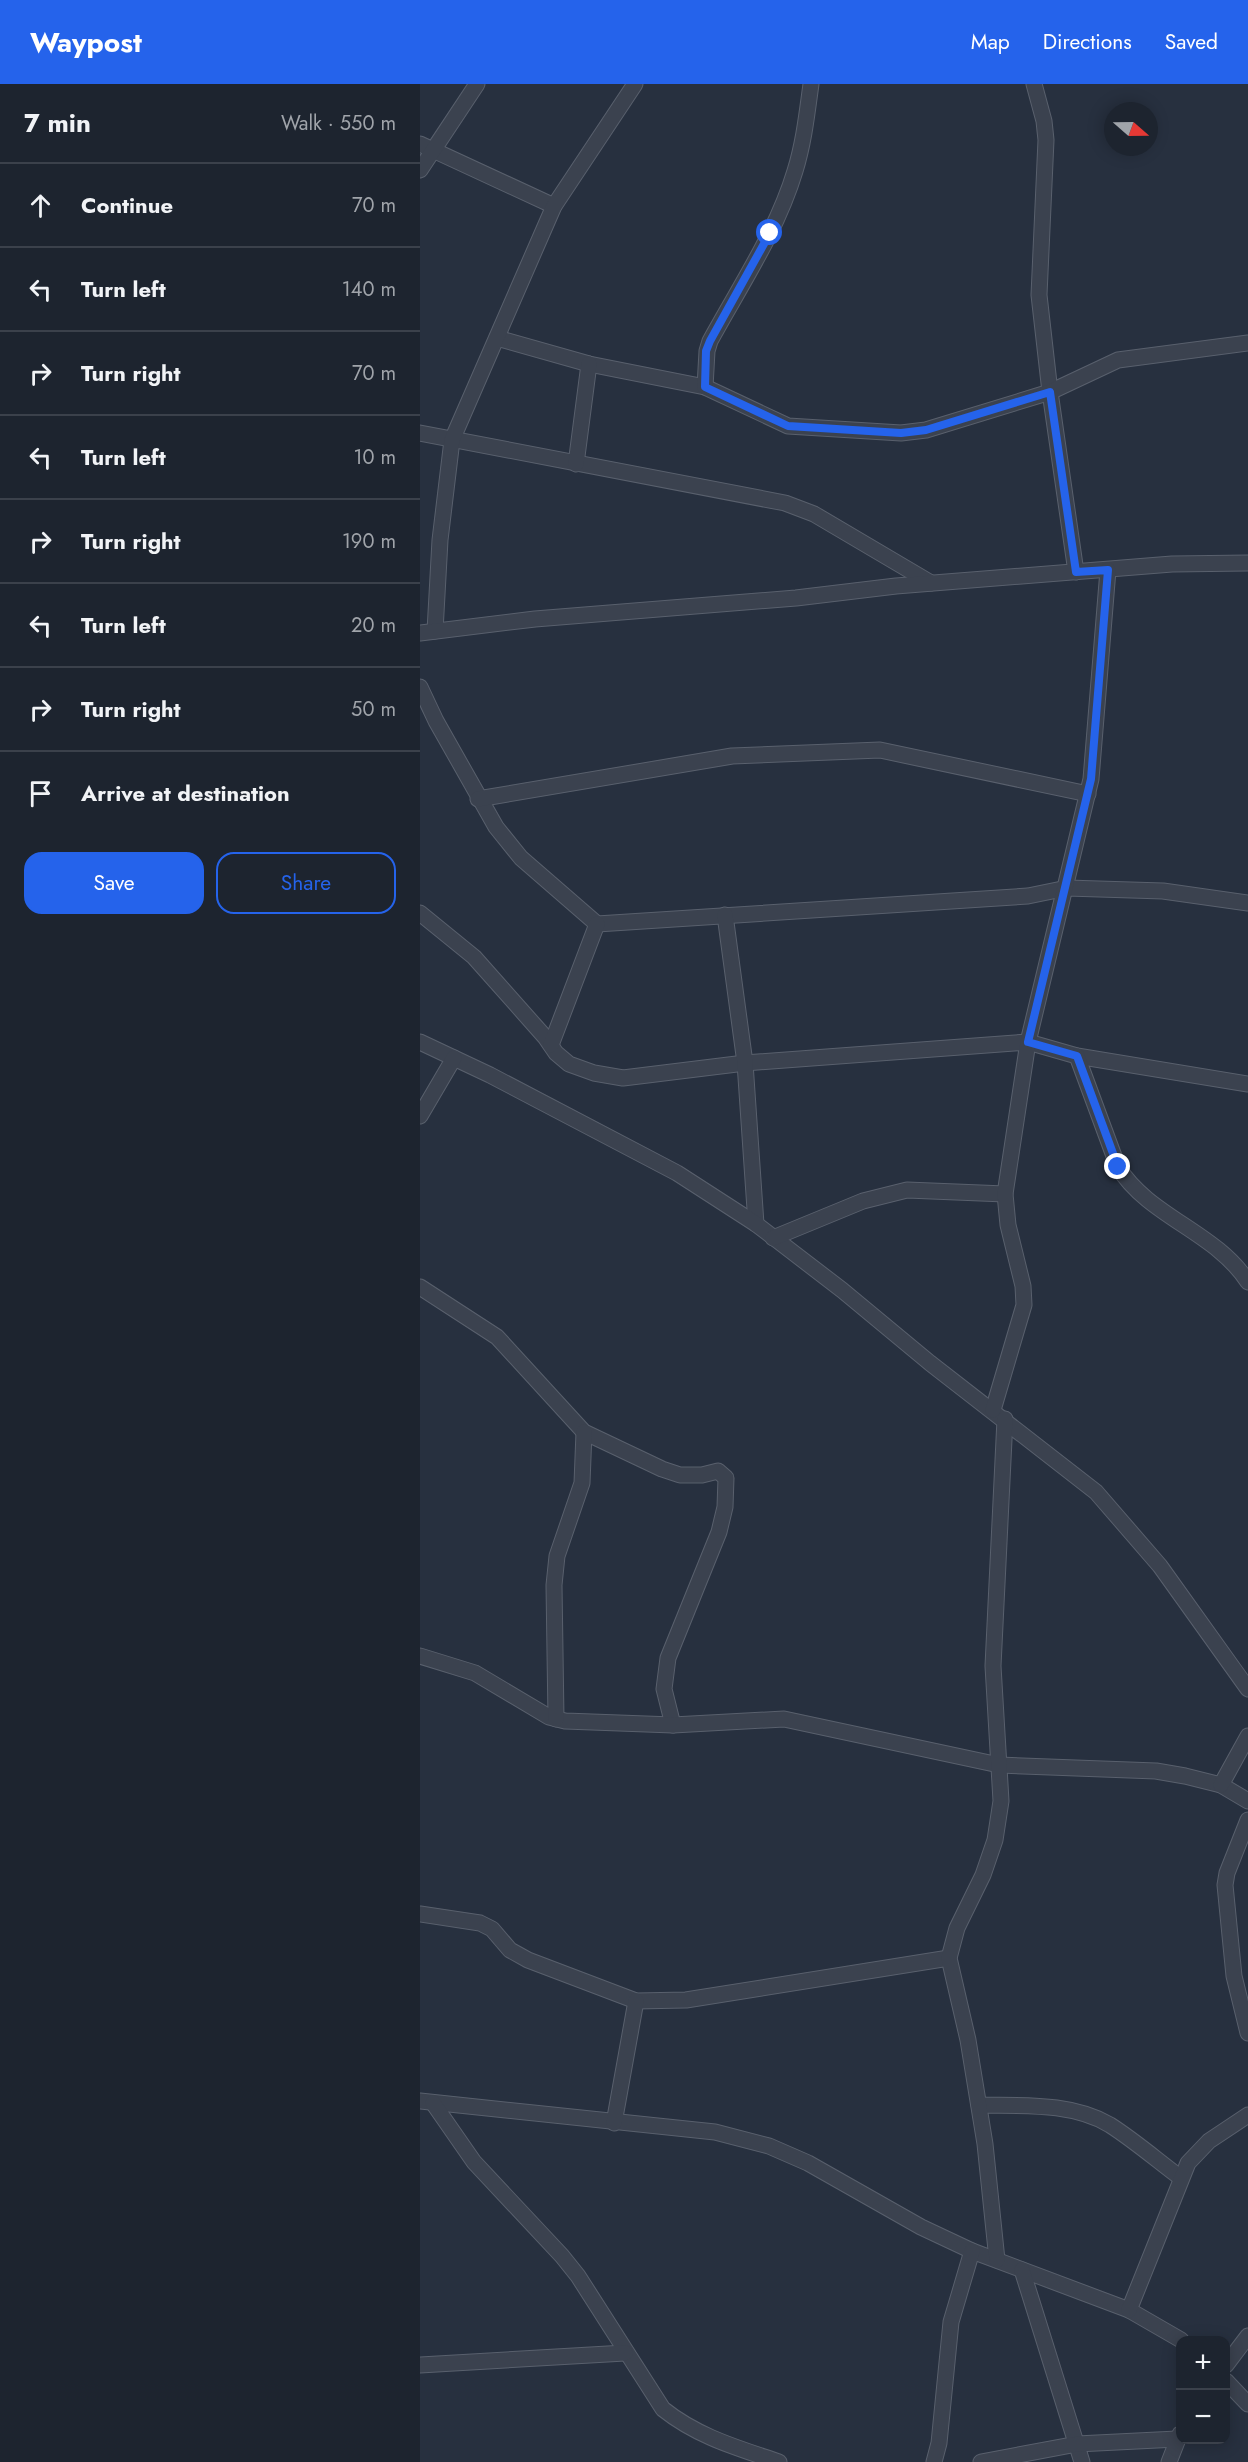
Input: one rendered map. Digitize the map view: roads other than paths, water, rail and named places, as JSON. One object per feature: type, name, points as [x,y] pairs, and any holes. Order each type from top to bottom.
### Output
[{"type":"street","points":[[420,170],[477,84]]},
{"type":"street","points":[[634,84],[554,206],[452,440],[428,632],[535,619],[796,598],[931,583],[1076,572],[1248,563]]},
{"type":"street","points":[[705,387],[706,351],[710,341],[770,233],[794,174],[801,149],[811,84]]},
{"type":"street","points":[[1034,84],[1046,140],[1039,295],[1050,392],[1076,572]]},
{"type":"street","points":[[420,144],[554,206]]},
{"type":"street","points":[[497,338],[589,364],[705,387],[788,426],[901,433],[926,430],[1050,392],[1118,360],[1248,343]]},
{"type":"street","points":[[576,464],[589,364]]},
{"type":"street","points":[[420,433],[785,503],[814,514],[931,583]]},
{"type":"street","points":[[998,2260],[968,2040],[949,1958],[957,1928],[983,1875],[995,1840],[1001,1801],[993,1666],[999,1415],[1024,1305],[1023,1286],[1008,1225],[1005,1194],[1028,1042],[1088,794],[1095,746],[1108,570]]},
{"type":"street","points":[[420,687],[478,799],[496,827],[521,858],[597,924],[1028,897],[1067,888],[1163,891],[1248,903]]},
{"type":"street","points":[[478,799],[732,756],[880,750],[1088,794]]},
{"type":"street","points":[[420,913],[474,957],[569,1064],[594,1073],[623,1078],[745,1063],[1028,1042],[1077,1056],[1248,1084]]},
{"type":"street","points":[[725,915],[745,1063],[756,1224]]},
{"type":"street","points":[[551,1044],[597,924]]},
{"type":"street","points":[[420,1042],[677,1173],[756,1224],[1096,1492],[1160,1566],[1248,1689]]},
{"type":"street","points":[[1077,1056],[1118,1167],[1125,1178],[1140,1193],[1228,1257],[1248,1282]]},
{"type":"street","points":[[420,1116],[454,1058]]},
{"type":"street","points":[[773,1238],[863,1202],[907,1190],[1005,1194]]},
{"type":"street","points":[[420,1287],[497,1337],[584,1432],[662,1469],[680,1475],[702,1475],[718,1471],[726,1478],[725,1507],[719,1532],[668,1658],[664,1689],[673,1725]]},
{"type":"street","points":[[556,1719],[554,1585],[557,1556],[582,1483],[584,1432]]},
{"type":"street","points":[[420,1656],[475,1674],[556,1719],[673,1725],[797,1720],[999,1765],[1156,1771],[1221,1785],[1248,1801]]},
{"type":"street","points":[[1221,1785],[1248,1736]]},
{"type":"street","points":[[1248,1820],[1225,1885],[1234,1976],[1248,2033]]},
{"type":"street","points":[[420,1914],[480,1923],[492,1929],[510,1950],[528,1960],[636,2001],[686,2000],[949,1958]]},
{"type":"street","points":[[614,2123],[636,2001]]},
{"type":"street","points":[[427,2102],[715,2132],[769,2146],[808,2163],[921,2227],[972,2251],[1129,2310],[1176,2337]]},
{"type":"street","points":[[427,2102],[474,2162],[567,2262],[654,2398],[682,2425],[705,2437],[779,2462]]},
{"type":"street","points":[[978,2105],[1060,2108],[1090,2116],[1109,2124],[1181,2178]]},
{"type":"street","points":[[1129,2310],[1181,2178],[1197,2152],[1248,2115]]},
{"type":"street","points":[[934,2462],[939,2443],[951,2322],[972,2251]]},
{"type":"street","points":[[1022,2270],[1082,2462]]},
{"type":"street","points":[[1230,2360],[1248,2336]]},
{"type":"street","points":[[420,2365],[625,2353]]},
{"type":"street","points":[[1230,2385],[1248,2404]]},
{"type":"street","points":[[981,2462],[1077,2444],[1176,2437]]},
{"type":"street","points":[[1169,2462],[1176,2444]]}]
